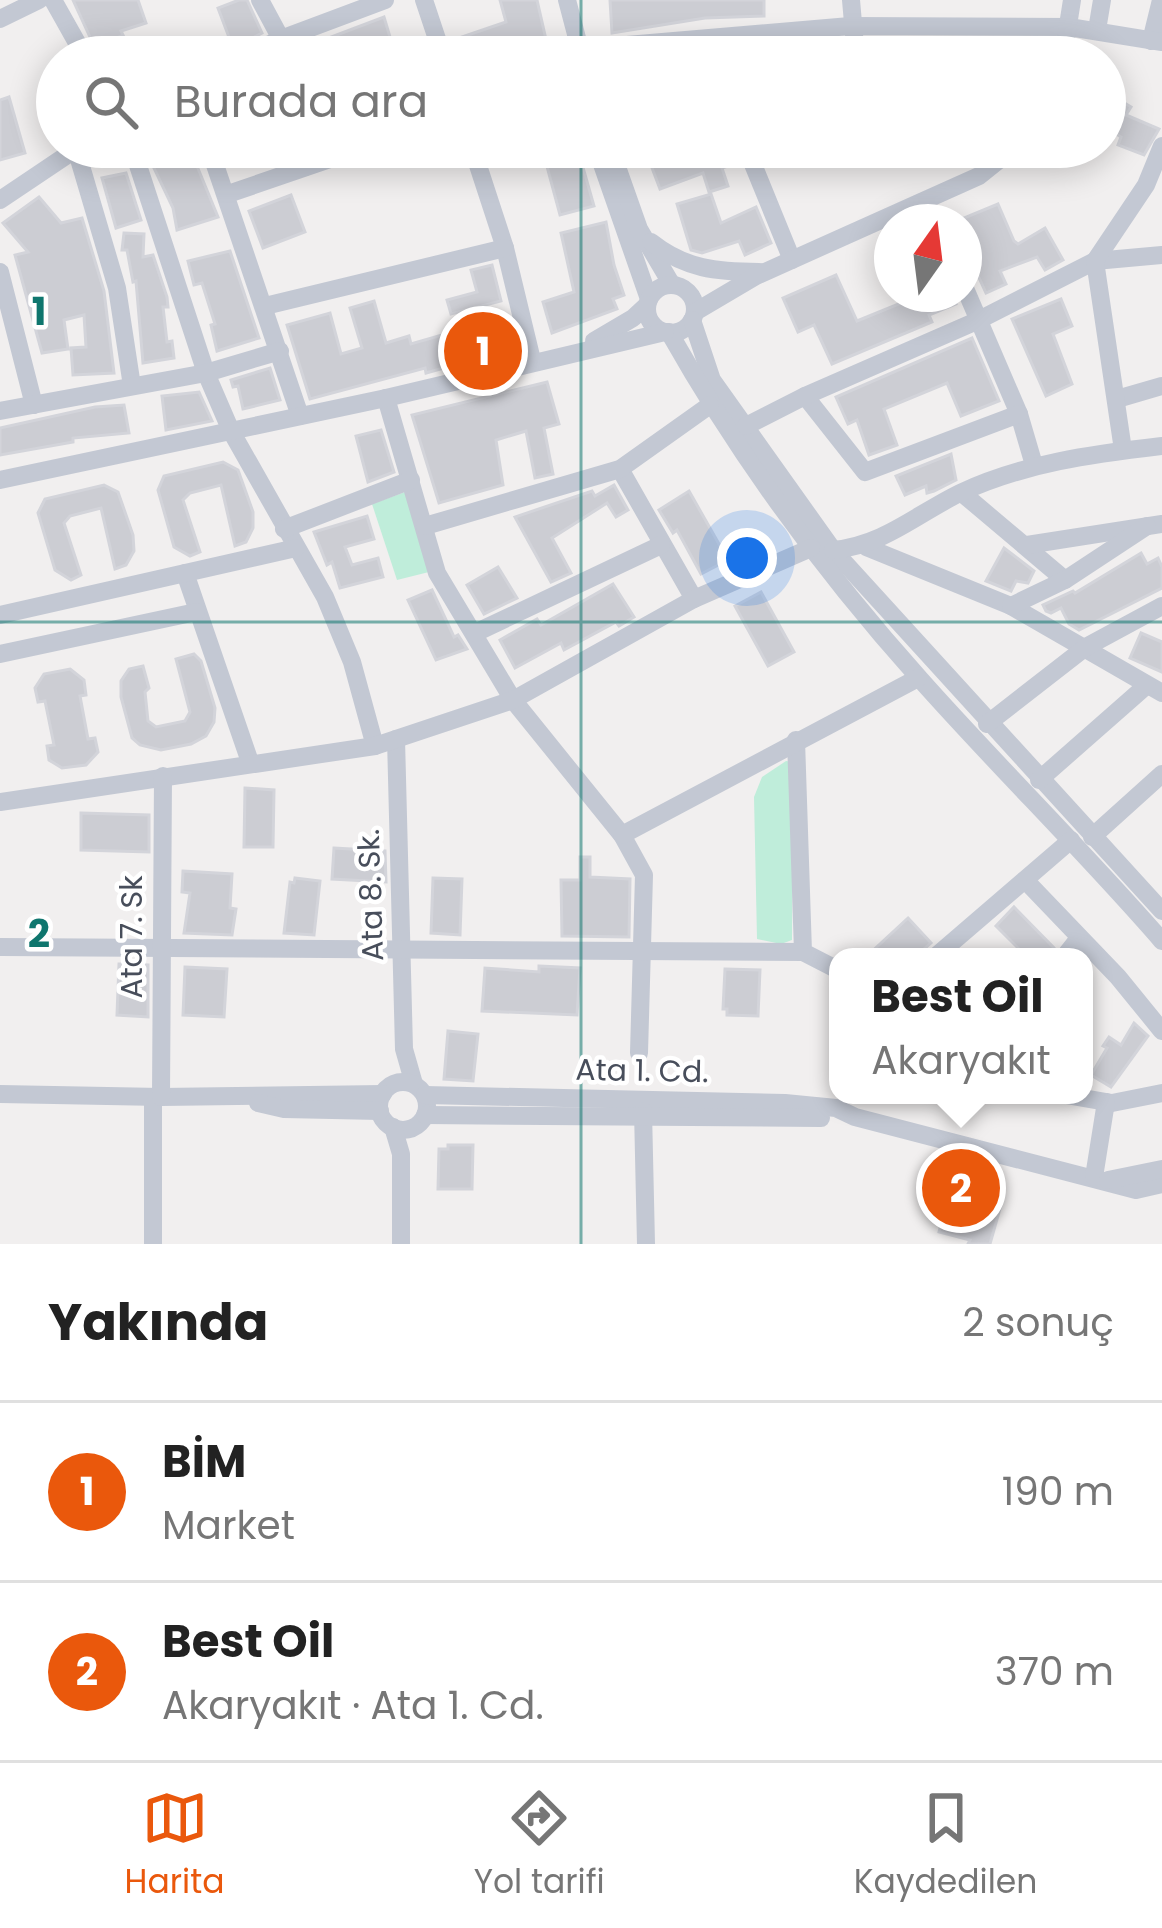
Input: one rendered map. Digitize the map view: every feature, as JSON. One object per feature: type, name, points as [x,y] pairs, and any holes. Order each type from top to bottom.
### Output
[{"type":"street","points":[[0,20],[39,0]]},
{"type":"street","points":[[52,0],[73,36]]},
{"type":"street","points":[[260,0],[278,36]]},
{"type":"street","points":[[424,0],[436,36]]},
{"type":"street","points":[[554,0],[569,36]]},
{"type":"street","points":[[567,0],[574,36]]},
{"type":"street","points":[[851,0],[852,36]]},
{"type":"street","points":[[1068,36],[1072,0]]},
{"type":"street","points":[[1097,30],[1102,0]]},
{"type":"street","points":[[771,36],[850,26],[1070,27],[1156,42],[1161,0]]},
{"type":"street","points":[[288,36],[376,1]]},
{"type":"street","points":[[1123,450],[1095,262],[1146,185],[1162,146]]},
{"type":"street","points":[[0,200],[47,168]]},
{"type":"street","points":[[83,168],[117,288],[132,386]]},
{"type":"street","points":[[139,168],[206,373],[231,431],[325,598],[352,662],[376,746]]},
{"type":"street","points":[[217,168],[300,416]]},
{"type":"street","points":[[228,194],[304,168]]},
{"type":"street","points":[[479,168],[505,248],[532,360]]},
{"type":"street","points":[[603,168],[653,324],[667,332],[710,405],[811,548],[919,678],[1162,941]]},
{"type":"street","points":[[617,168],[639,229],[677,286],[692,297],[712,380],[832,550],[1162,911]]},
{"type":"street","points":[[755,168],[792,260]]},
{"type":"street","points":[[0,480],[682,330],[693,316],[760,274],[927,201],[990,168]]},
{"type":"street","points":[[639,229],[652,245],[685,264],[760,274]]},
{"type":"street","points":[[266,306],[505,248]]},
{"type":"street","points":[[746,426],[1095,262],[1162,255]]},
{"type":"street","points":[[0,272],[34,405]]},
{"type":"street","points":[[580,350],[633,318],[658,288],[714,286],[760,274]]},
{"type":"street","points":[[975,312],[1034,465]]},
{"type":"street","points":[[0,411],[206,373],[280,351]]},
{"type":"street","points":[[1117,399],[1162,386]]},
{"type":"street","points":[[805,396],[865,472],[1018,414]]},
{"type":"street","points":[[386,398],[437,573],[513,700],[622,835],[644,874],[639,1053]]},
{"type":"street","points":[[425,526],[620,469],[710,405]]},
{"type":"street","points":[[832,550],[866,547],[962,493],[1034,465],[1162,446]]},
{"type":"street","points":[[620,469],[694,599]]},
{"type":"street","points":[[284,529],[411,480]]},
{"type":"street","points":[[962,493],[1065,580]]},
{"type":"street","points":[[1027,545],[1154,525]]},
{"type":"street","points":[[1011,606],[1065,580],[1154,525]]},
{"type":"street","points":[[476,633],[662,545]]},
{"type":"street","points":[[866,547],[1011,606],[1154,689],[1039,780]]},
{"type":"street","points":[[0,615],[296,548]]},
{"type":"street","points":[[0,802],[376,746],[513,700],[694,599],[811,548]]},
{"type":"street","points":[[185,573],[250,762]]},
{"type":"street","points":[[987,724],[1086,647],[1162,606]]},
{"type":"street","points":[[0,654],[196,612]]},
{"type":"street","points":[[622,835],[919,678]]},
{"type":"street","name":"Ata 8. Sk.","points":[[396,739],[404,1049],[401,1244]]},
{"type":"street","points":[[796,740],[803,952]]},
{"type":"street","points":[[1092,837],[1162,774]]},
{"type":"street","name":"Ata 7. Sk","points":[[154,1244],[163,776]]},
{"type":"street","points":[[946,948],[1072,840]]},
{"type":"street","points":[[1025,880],[1088,948]]},
{"type":"street","points":[[1071,948],[1079,938]]},
{"type":"street","points":[[0,947],[803,952],[829,965]]},
{"type":"street","points":[[1093,954],[1162,1030]]},
{"type":"street","points":[[1093,1100],[1138,1101],[1162,1093]]},
{"type":"street","name":"Ata 1. Cd.","points":[[0,1094],[230,1096],[643,1110],[785,1103],[836,1108],[855,1117],[1136,1190],[1162,1184]]},
{"type":"street","points":[[1106,1102],[1101,1179],[1162,1169]]},
{"type":"street","points":[[855,1117],[859,1104]]},
{"type":"street","points":[[643,1110],[646,1244]]},
{"type":"green space","points":[[408,491],[433,571],[397,580],[372,504]]},
{"type":"green space","points":[[786,761],[793,762],[792,940],[781,944],[757,939],[754,797],[762,777]]},
{"type":"building","points":[[73,0],[138,0],[146,23],[121,31],[121,36],[90,36]]},
{"type":"building","points":[[247,0],[262,33],[228,36],[218,8]]},
{"type":"building","points":[[500,0],[537,0],[545,36],[465,36],[506,22]]},
{"type":"building","points":[[610,0],[764,0],[764,16],[705,18],[612,33]]},
{"type":"building","points":[[384,17],[390,36],[334,36]]},
{"type":"building","points":[[9,97],[25,153],[0,160],[0,100]]},
{"type":"building","points":[[1126,115],[1159,129],[1144,155],[1126,148]]},
{"type":"building","points":[[154,168],[198,168],[218,217],[177,230],[173,208]]},
{"type":"building","points":[[547,168],[583,168],[594,206],[560,215]]},
{"type":"building","points":[[652,168],[722,168],[728,186],[709,192],[703,173],[660,189]]},
{"type":"building","points":[[126,173],[141,220],[116,228],[102,178]]},
{"type":"building","points":[[711,194],[721,223],[756,207],[771,243],[745,255],[739,241],[702,253],[691,250],[677,204]]},
{"type":"building","points":[[291,195],[305,232],[263,248],[249,211]]},
{"type":"building","points":[[39,197],[61,223],[82,218],[104,291],[114,373],[73,375],[71,348],[86,347],[84,315],[64,320],[68,349],[42,353],[15,255],[28,252],[3,223]]},
{"type":"building","points":[[998,204],[1018,244],[1045,228],[1063,260],[1045,270],[1037,257],[1000,271],[1006,284],[986,293],[982,211]]},
{"type":"building","points":[[606,222],[624,295],[613,299],[617,309],[552,333],[543,302],[574,292],[561,233]]},
{"type":"building","points":[[124,233],[144,234],[143,257],[153,255],[167,297],[168,307],[163,307],[167,342],[172,341],[174,358],[143,363],[136,281],[127,250],[122,250]]},
{"type":"building","points":[[230,251],[259,338],[217,351],[211,325],[215,324],[202,283],[194,285],[188,261]]},
{"type":"building","points":[[492,265],[501,301],[451,314],[447,300],[477,292],[471,270]]},
{"type":"building","points":[[836,275],[857,321],[879,312],[936,312],[929,315],[932,322],[832,364],[814,325],[798,332],[783,298]]},
{"type":"building","points":[[1061,299],[1072,326],[1053,334],[1072,384],[1046,396],[1012,319]]},
{"type":"building","points":[[374,301],[386,343],[409,336],[411,344],[504,317],[514,348],[310,399],[287,325],[330,313],[341,354],[362,348],[350,308]]},
{"type":"building","points":[[972,338],[999,401],[961,416],[947,383],[884,409],[897,445],[869,455],[857,420],[848,424],[836,397]]},
{"type":"building","points":[[270,368],[280,400],[243,409],[238,386],[233,387],[231,380]]},
{"type":"building","points":[[547,382],[559,424],[544,428],[553,474],[535,478],[526,431],[496,440],[503,485],[439,503],[412,415]]},
{"type":"building","points":[[199,392],[212,421],[166,430],[162,396]]},
{"type":"building","points":[[124,405],[129,433],[73,438],[73,442],[0,455],[0,428]]},
{"type":"building","points":[[381,430],[394,472],[368,482],[356,436]]},
{"type":"building","points":[[951,454],[956,480],[934,491],[927,493],[926,486],[905,495],[896,476]]},
{"type":"building","points":[[223,462],[238,470],[253,512],[253,528],[246,542],[235,546],[221,485],[190,493],[183,500],[200,552],[190,556],[174,547],[158,490],[164,476]]},
{"type":"building","points":[[104,485],[118,492],[134,551],[126,565],[115,569],[101,508],[70,516],[64,523],[81,575],[71,580],[55,570],[38,513],[45,499]]},
{"type":"building","points":[[614,485],[628,510],[616,517],[607,503],[552,538],[571,573],[551,582],[515,517],[592,491],[595,496]]},
{"type":"building","points":[[689,491],[728,560],[701,574],[677,530],[673,533],[659,510]]},
{"type":"building","points":[[367,516],[374,539],[345,547],[352,565],[378,558],[383,577],[340,588],[332,562],[327,565],[314,532]]},
{"type":"building","points":[[1004,548],[1034,571],[1028,583],[1016,581],[1011,591],[986,581]]},
{"type":"building","points":[[1141,553],[1147,564],[1158,558],[1162,588],[1079,630],[1069,624],[1061,608],[1046,611],[1043,605],[1075,593]]},
{"type":"building","points":[[498,567],[517,598],[484,614],[467,585]]},
{"type":"building","points":[[613,584],[634,617],[564,650],[561,643],[515,668],[500,640],[537,619],[541,625]]},
{"type":"building","points":[[432,590],[454,637],[458,635],[467,649],[436,660],[408,600]]},
{"type":"building","points":[[761,592],[794,652],[768,666],[735,606]]},
{"type":"building","points":[[1141,633],[1162,642],[1162,672],[1130,658]]},
{"type":"building","points":[[194,654],[201,661],[215,708],[206,736],[161,750],[140,745],[132,738],[121,681],[129,669],[143,666],[149,688],[145,692],[148,721],[156,727],[185,721],[190,712],[176,659]]},
{"type":"building","points":[[70,669],[84,680],[86,695],[80,696],[88,739],[95,738],[98,752],[86,765],[62,768],[49,760],[47,746],[54,745],[45,701],[38,702],[35,688],[44,674]]},
{"type":"building","points":[[245,788],[274,790],[273,847],[244,847]]},
{"type":"building","points":[[81,813],[149,815],[149,852],[81,850]]},
{"type":"building","points":[[334,848],[385,851],[386,882],[332,879]]},
{"type":"building","points":[[580,857],[590,857],[590,877],[630,879],[629,937],[562,936],[561,880],[580,880]]},
{"type":"building","points":[[183,871],[232,874],[230,908],[236,909],[232,935],[184,933],[190,893],[182,892]]},
{"type":"building","points":[[295,878],[320,881],[314,935],[284,933],[290,882]]},
{"type":"building","points":[[433,878],[462,879],[460,935],[431,933]]},
{"type":"building","points":[[1014,907],[1054,948],[1018,948],[996,926]]},
{"type":"building","points":[[908,918],[931,943],[925,948],[876,948]]},
{"type":"building","points":[[119,964],[148,965],[148,1017],[117,1015]]},
{"type":"building","points":[[539,966],[580,968],[577,1015],[482,1011],[485,968],[539,972]]},
{"type":"building","points":[[185,967],[227,969],[224,1017],[183,1015]]},
{"type":"building","points":[[725,969],[760,970],[758,1016],[727,1015],[723,1009]]},
{"type":"building","points":[[1134,1023],[1148,1036],[1111,1087],[1093,1072],[1109,1037],[1121,1045]]},
{"type":"building","points":[[448,1031],[478,1034],[473,1081],[444,1079]]},
{"type":"building","points":[[448,1145],[473,1145],[472,1189],[438,1189],[439,1149],[448,1149]]},
{"type":"building","points":[[955,1173],[972,1177],[967,1196],[1001,1205],[990,1244],[968,1244],[970,1240],[939,1232]]},
{"type":"place","name":"BİM","points":[[483,351]]},
{"type":"place","name":"Best Oil","points":[[961,1188]]}]
